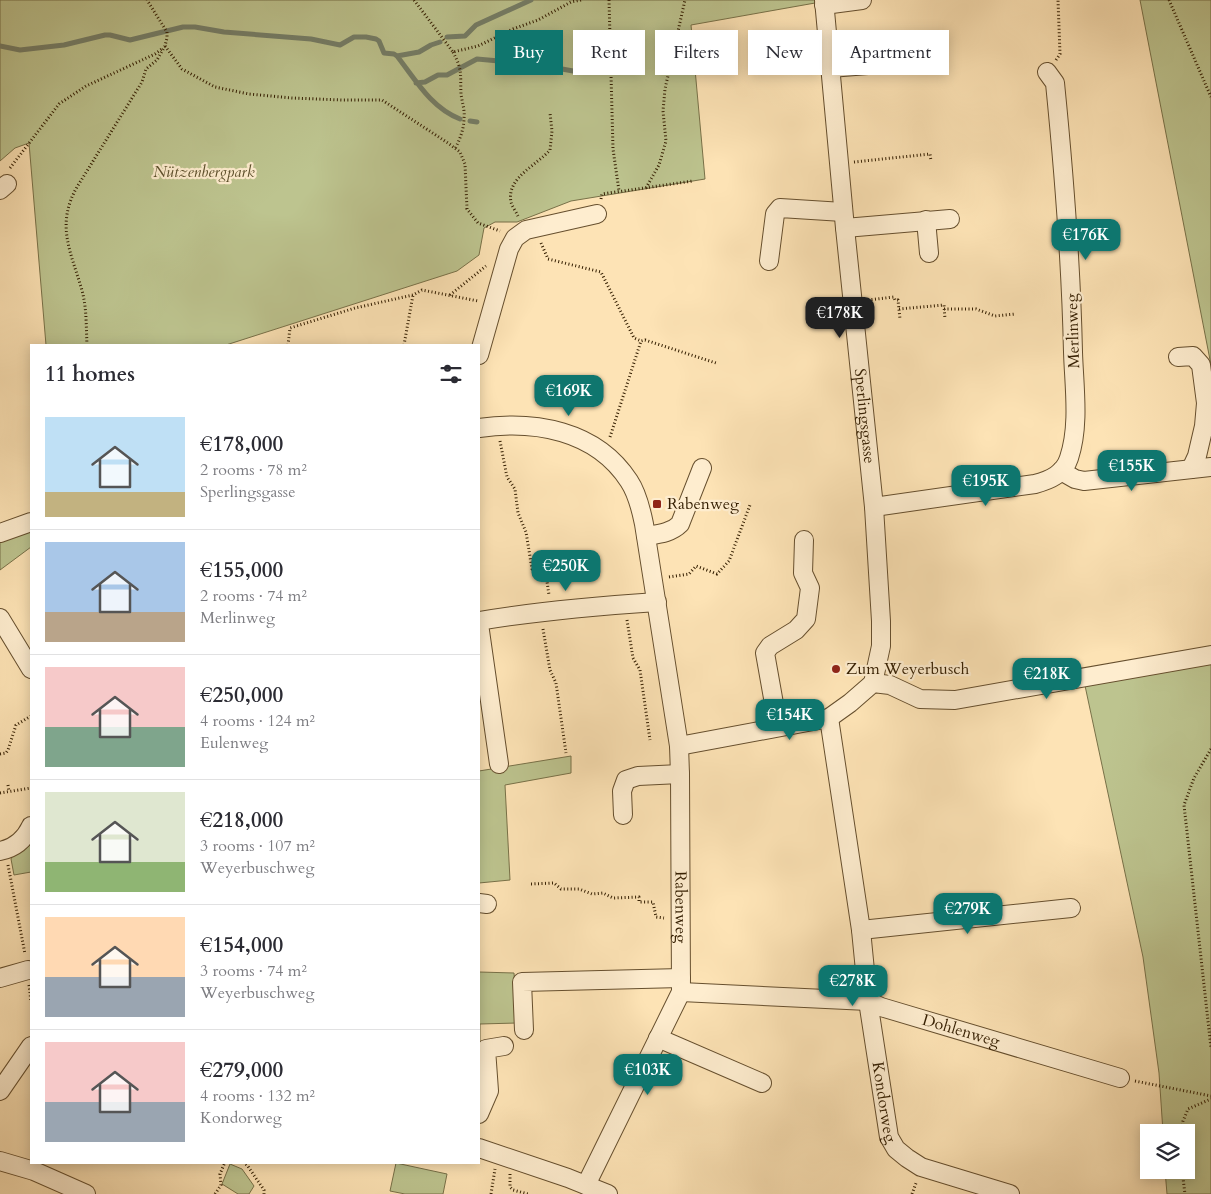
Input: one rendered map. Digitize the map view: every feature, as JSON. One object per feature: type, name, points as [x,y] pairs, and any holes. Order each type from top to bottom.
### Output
[{"type":"street","points":[[824,2],[862,0]]},
{"type":"street","name":"Sperlingsgasse","points":[[824,2],[852,302],[874,507],[881,646],[873,682]]},
{"type":"street","name":"Merlinweg","points":[[1047,72],[1055,84],[1065,185],[1071,287],[1075,432],[1069,459],[1061,471]]},
{"type":"street","points":[[770,261],[775,214],[780,208],[844,220],[926,220],[950,218]]},
{"type":"street","points":[[480,351],[508,249],[515,238],[530,228],[597,214]]},
{"type":"street","points":[[926,220],[929,253]]},
{"type":"street","points":[[1178,357],[1193,356],[1201,365],[1206,403],[1197,456],[1191,469]]},
{"type":"street","name":"Rabenweg","points":[[480,428],[498,425],[526,425],[555,430],[583,440],[604,454],[620,469],[630,482],[638,501],[646,536],[678,746],[680,774],[681,985],[658,1038],[586,1185]]},
{"type":"street","points":[[874,507],[1035,484],[1050,480],[1061,471],[1075,479],[1084,480],[1211,467]]},
{"type":"street","points":[[646,536],[674,530],[680,524],[702,468]]},
{"type":"street","points":[[0,533],[30,522]]},
{"type":"street","points":[[778,726],[765,653],[770,646],[796,630],[806,619],[810,588],[803,573],[804,540]]},
{"type":"street","points":[[480,620],[545,611],[657,602]]},
{"type":"street","points":[[0,618],[30,667]]},
{"type":"street","points":[[480,631],[499,764]]},
{"type":"street","points":[[678,746],[829,718],[850,704],[873,682],[890,685],[920,699],[955,700],[1211,655]]},
{"type":"street","name":"Kondorweg","points":[[829,718],[861,930],[868,1001],[889,1137],[896,1148],[920,1167],[1010,1194]]},
{"type":"street","points":[[623,815],[622,791],[626,780],[638,776],[680,774]]},
{"type":"street","points":[[2,851],[19,843],[28,834],[30,829]]},
{"type":"street","points":[[861,930],[1071,908]]},
{"type":"street","points":[[0,978],[28,970]]},
{"type":"street","name":"Dohlenweg","points":[[524,1030],[522,982],[681,985],[868,1001],[881,1007],[1120,1078]]},
{"type":"street","points":[[658,1038],[762,1083]]},
{"type":"street","points":[[480,1112],[489,1091],[486,1049],[504,1046]]},
{"type":"street","points":[[0,1091],[30,1047]]},
{"type":"street","points":[[480,1148],[608,1194]]},
{"type":"street","points":[[0,1161],[34,1171],[86,1194]]},
{"type":"path","points":[[87,344],[86,313],[81,288],[67,245],[66,210],[77,187],[142,82],[146,69],[157,60],[165,46],[167,32],[147,0]]},
{"type":"path","points":[[414,0],[453,52],[462,75],[461,95],[464,118],[461,135],[455,149]]},
{"type":"path","points":[[453,52],[478,46],[513,29],[538,20],[571,2],[582,0]]},
{"type":"path","points":[[609,0],[613,150],[619,192]]},
{"type":"path","points":[[646,188],[659,165],[666,141],[663,111],[665,89],[685,0]]},
{"type":"path","points":[[1047,72],[1060,54],[1058,0]]},
{"type":"path","points":[[1170,0],[1211,98]]},
{"type":"path","points":[[165,46],[182,69],[215,87],[249,94],[292,98],[382,100],[460,152],[464,164],[467,209],[478,223],[500,231],[530,228]]},
{"type":"path","points":[[4,187],[6,173],[60,104],[86,86],[155,54],[165,46]]},
{"type":"path","points":[[550,113],[552,131],[550,150],[516,181],[511,191],[511,202],[530,228],[548,259],[601,272],[634,338],[716,363]]},
{"type":"path","points":[[839,164],[930,154],[930,161]]},
{"type":"path","points":[[597,214],[602,194],[693,181]]},
{"type":"path","points":[[449,295],[508,249]]},
{"type":"path","points":[[288,344],[290,328],[355,308],[413,295],[422,290],[493,304]]},
{"type":"path","points":[[404,344],[413,295]]},
{"type":"path","points":[[852,302],[894,297],[895,300],[898,300],[900,319]]},
{"type":"path","points":[[899,309],[944,305],[945,319]]},
{"type":"path","points":[[944,309],[976,308],[995,316],[1015,314]]},
{"type":"path","points":[[604,454],[641,341]]},
{"type":"path","points":[[498,425],[507,477],[515,489],[518,513],[526,532],[532,569],[545,568],[545,611],[550,670],[556,683],[566,753]]},
{"type":"path","points":[[653,580],[689,574],[696,566],[718,574],[729,561],[750,504]]},
{"type":"path","points":[[625,604],[633,658],[640,670],[650,740]]},
{"type":"path","points":[[0,754],[6,753],[8,750],[16,725],[30,717]]},
{"type":"path","points":[[1211,749],[1194,778],[1184,805],[1211,1048]]},
{"type":"path","points":[[8,785],[9,792]]},
{"type":"path","points":[[0,793],[30,788]]},
{"type":"path","points":[[2,851],[10,873],[28,970],[30,991]]},
{"type":"path","points":[[531,884],[554,884],[561,889],[579,889],[592,894],[603,893],[613,898],[639,897],[639,902],[653,902],[656,918],[680,920]]},
{"type":"path","points":[[1120,1078],[1211,1097]]},
{"type":"path","points":[[1182,1124],[1188,1109],[1211,1097]]},
{"type":"path","points":[[492,1194],[498,1154]]},
{"type":"path","points":[[215,1194],[221,1185],[220,1174],[224,1164]]},
{"type":"path","points":[[245,1164],[264,1190],[264,1194]]},
{"type":"path","points":[[1183,1179],[1185,1194]]},
{"type":"path","points":[[513,1190],[528,1194]]},
{"type":"green space","name":"Nützenbergpark","points":[[0,0],[832,0],[691,25],[691,30],[655,30],[655,75],[696,75],[705,179],[571,201],[517,222],[495,222],[484,228],[479,255],[457,271],[229,344],[46,344],[29,143],[15,148],[0,161]]},
{"type":"green space","points":[[1140,0],[1211,0],[1211,365]]},
{"type":"green space","points":[[30,530],[30,548],[0,570],[0,540]]},
{"type":"green space","points":[[1211,656],[1211,1194],[1167,1194],[1166,1179],[1195,1179],[1195,1124],[1162,1124],[1159,1073],[1143,957],[1084,681]]},
{"type":"green space","points":[[571,756],[571,773],[505,785],[510,880],[480,883],[480,771]]},
{"type":"green space","points":[[30,844],[30,872],[14,875],[11,859],[14,852]]},
{"type":"green space","points":[[480,972],[514,973],[517,1023],[480,1024]]},
{"type":"green space","points":[[230,1164],[242,1169],[254,1186],[249,1194],[238,1194],[222,1184]]},
{"type":"green space","points":[[396,1164],[447,1174],[443,1194],[405,1194],[390,1191]]},
{"type":"waterway","points":[[447,37],[465,36],[476,25],[531,0]]},
{"type":"waterway","points":[[0,46],[20,50],[64,45],[105,35],[130,40],[183,27],[311,39],[340,45],[354,37],[366,37],[379,41],[384,53],[397,56],[424,92],[440,108],[460,119]]},
{"type":"waterway","points":[[397,56],[419,52],[440,42]]},
{"type":"waterway","points":[[416,83],[425,82],[438,75],[447,75],[477,59],[499,61],[516,58],[534,63],[545,63],[551,67],[573,71]]},
{"type":"waterway","points":[[470,121],[477,122]]},
{"type":"place","name":"Rabenweg","points":[[657,504]]},
{"type":"place","name":"Zum Weyerbusch","points":[[836,669]]}]
